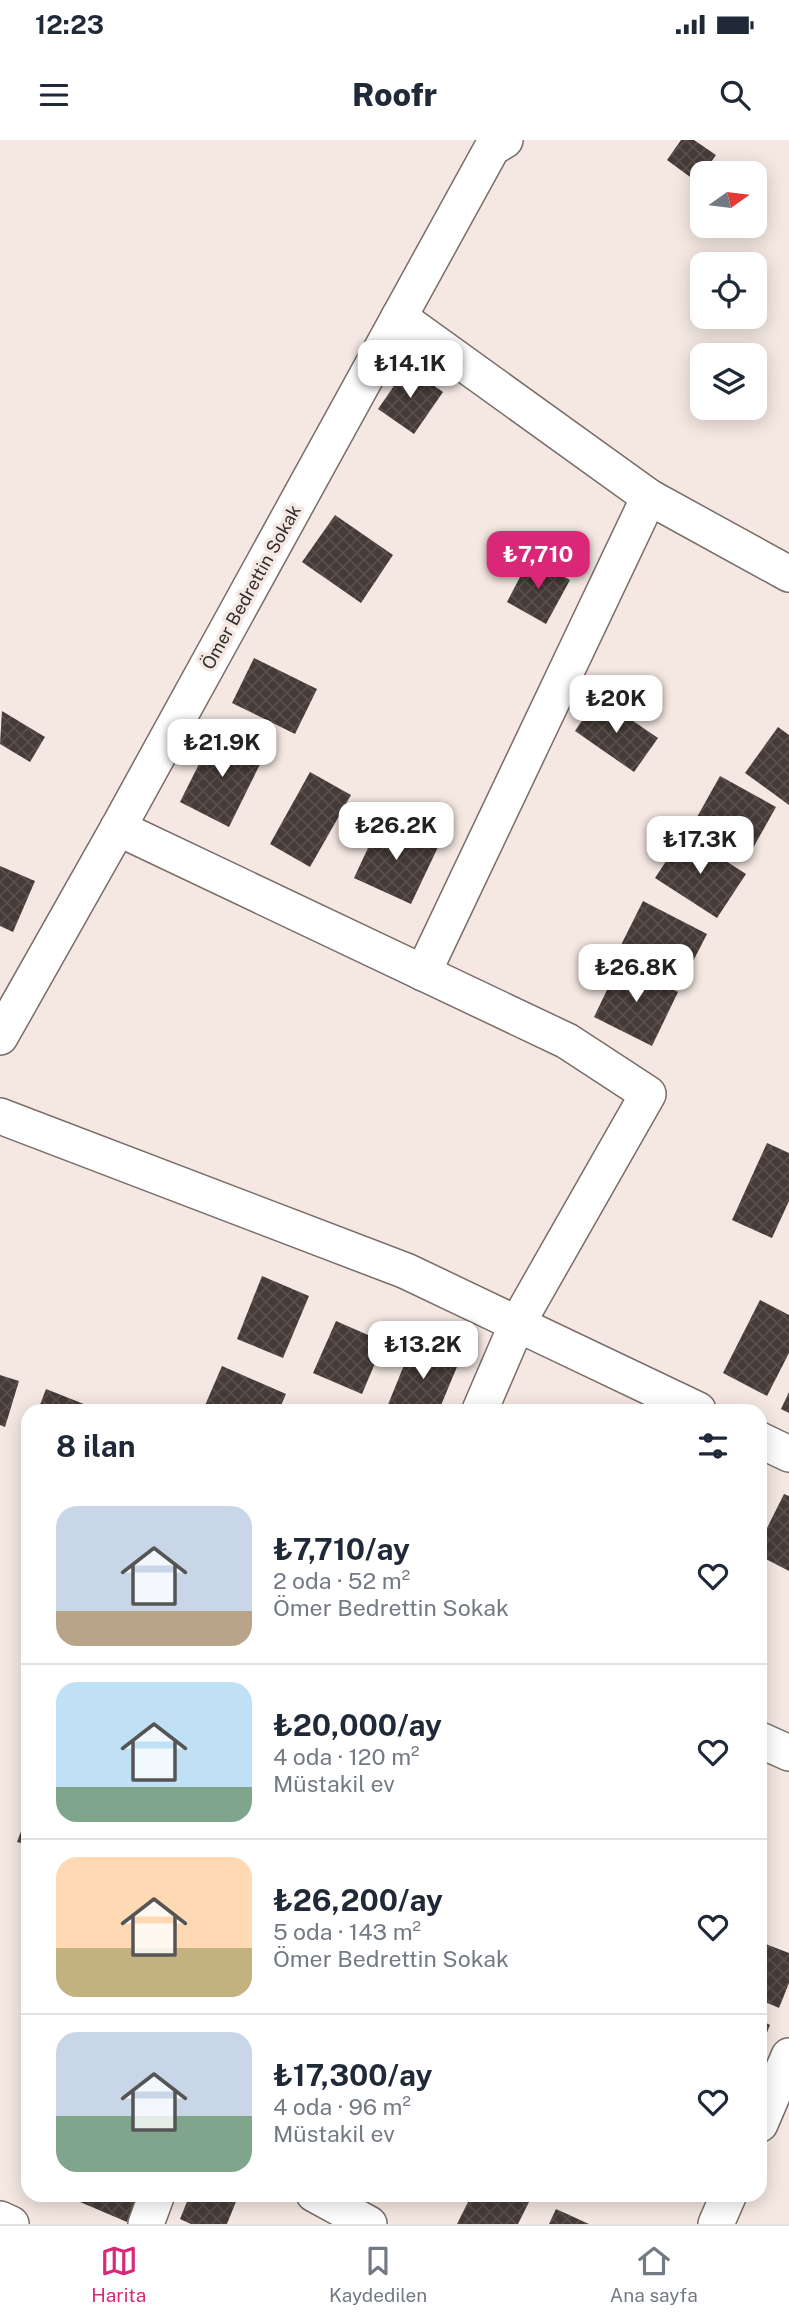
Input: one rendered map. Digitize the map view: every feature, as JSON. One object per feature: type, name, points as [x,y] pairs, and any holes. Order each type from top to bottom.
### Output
[{"type":"street","name":"Ömer Bedrettin Sokak","points":[[0,1037],[492,148],[505,140]]},
{"type":"street","points":[[399,317],[649,497],[789,574]]},
{"type":"street","points":[[423,973],[649,497]]},
{"type":"street","points":[[118,828],[567,1041],[648,1094],[517,1324],[483,1404]]},
{"type":"street","points":[[0,1116],[406,1271],[685,1404]]},
{"type":"street","points":[[767,1443],[789,1454]]},
{"type":"street","points":[[767,1743],[789,1754]]},
{"type":"street","points":[[767,2108],[789,2056]]},
{"type":"street","points":[[146,2224],[155,2202]]},
{"type":"street","points":[[329,2202],[369,2224]]},
{"type":"street","points":[[716,2224],[726,2202]]},
{"type":"street","points":[[0,2218],[11,2224]]},
{"type":"building","points":[[681,140],[694,140],[716,155],[712,161],[690,161],[690,177],[667,160]]},
{"type":"building","points":[[407,367],[443,392],[414,434],[378,409]]},
{"type":"building","points":[[335,515],[393,555],[361,603],[302,562]]},
{"type":"building","points":[[530,558],[570,580],[546,624],[507,602]]},
{"type":"building","points":[[254,658],[317,689],[295,734],[232,703]]},
{"type":"building","points":[[598,697],[658,738],[634,772],[575,731]]},
{"type":"building","points":[[2,711],[45,737],[30,762],[0,744]]},
{"type":"building","points":[[778,727],[789,735],[789,805],[745,773]]},
{"type":"building","points":[[215,732],[264,756],[229,827],[180,802]]},
{"type":"building","points":[[310,772],[351,795],[310,867],[270,844]]},
{"type":"building","points":[[720,776],[776,807],[753,848],[697,817]]},
{"type":"building","points":[[381,820],[438,847],[411,904],[354,878]]},
{"type":"building","points":[[684,834],[746,874],[717,918],[655,878]]},
{"type":"building","points":[[0,866],[35,881],[13,932],[0,926]]},
{"type":"building","points":[[643,901],[707,934],[684,979],[620,947]]},
{"type":"building","points":[[620,963],[678,992],[652,1046],[594,1017]]},
{"type":"building","points":[[767,1143],[789,1153],[789,1201],[772,1238],[732,1220]]},
{"type":"building","points":[[262,1276],[309,1296],[283,1358],[237,1339]]},
{"type":"building","points":[[760,1300],[789,1315],[789,1353],[767,1396],[723,1373]]},
{"type":"building","points":[[336,1321],[384,1342],[362,1394],[313,1373]]},
{"type":"building","points":[[413,1343],[459,1362],[442,1404],[388,1404]]},
{"type":"building","points":[[222,1366],[286,1394],[282,1404],[206,1404]]},
{"type":"building","points":[[0,1375],[19,1381],[5,1427],[0,1425]]},
{"type":"building","points":[[46,1389],[84,1404],[40,1404]]},
{"type":"building","points":[[789,1392],[789,1413],[781,1409]]},
{"type":"building","points":[[784,1494],[789,1496],[789,1571],[767,1560],[767,1528]]},
{"type":"building","points":[[767,1945],[789,1953],[789,1983],[779,2008],[767,2003]]},
{"type":"building","points":[[80,2202],[135,2202],[127,2222]]},
{"type":"building","points":[[187,2202],[236,2202],[227,2224],[191,2224],[180,2219]]},
{"type":"building","points":[[468,2202],[529,2202],[518,2224],[457,2224]]},
{"type":"building","points":[[556,2209],[589,2224],[549,2224]]}]
